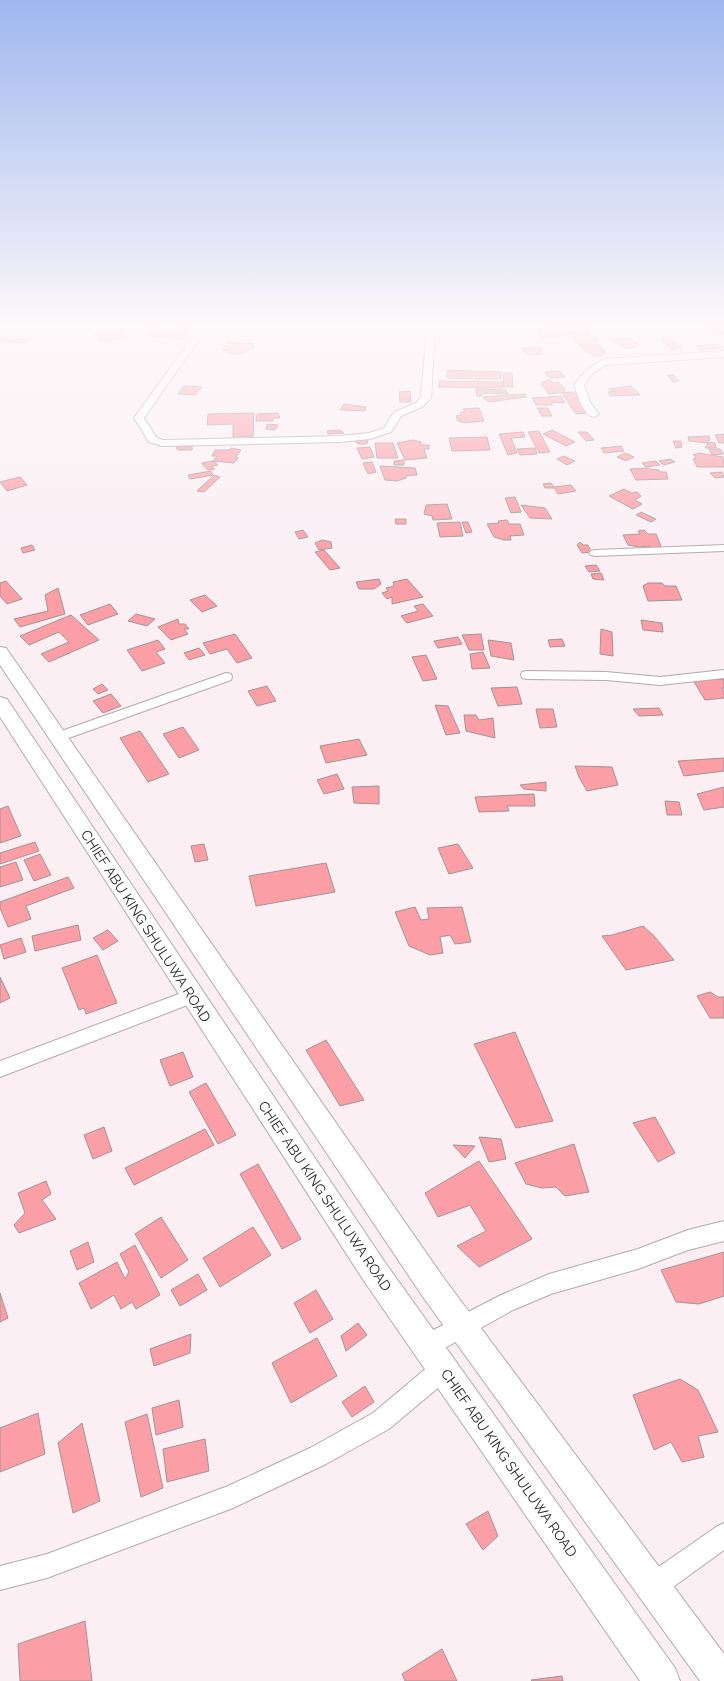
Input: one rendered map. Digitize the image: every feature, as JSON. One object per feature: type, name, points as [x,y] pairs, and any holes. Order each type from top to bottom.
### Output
[{"type":"street","points":[[147,406],[139,418],[153,440],[162,443],[340,439],[370,436],[388,430],[397,414],[415,406]]},
{"type":"street","points":[[588,406],[594,414]]},
{"type":"street","points":[[594,553],[724,548]]},
{"type":"street","points":[[0,652],[433,1287],[722,1681]]},
{"type":"street","points":[[527,675],[606,676],[660,681],[724,674]]},
{"type":"street","points":[[58,737],[226,677]]},
{"type":"street","points":[[3,708],[35,704]]},
{"type":"street","name":"CHIEF ABU KING SHULUWA ROAD","points":[[3,708],[374,1271],[662,1681]]},
{"type":"street","points":[[0,1068],[192,996]]},
{"type":"street","points":[[426,1346],[506,1303],[550,1284],[638,1259],[688,1240],[724,1231]]},
{"type":"street","points":[[0,1578],[47,1566],[233,1496],[318,1456],[381,1421],[443,1369]]},
{"type":"street","points":[[653,1586],[724,1535]]},
{"type":"building","points":[[342,406],[366,407],[365,411],[340,410]]},
{"type":"building","points":[[571,406],[584,406],[588,413],[576,414]]},
{"type":"building","points":[[479,408],[484,421],[465,423],[458,421],[456,416],[461,415],[460,413],[465,411],[463,409]]},
{"type":"building","points":[[537,408],[548,408],[552,416],[542,416]]},
{"type":"building","points":[[254,413],[253,436],[233,437],[233,424],[207,425],[208,414]]},
{"type":"building","points":[[278,413],[280,418],[273,418],[273,421],[256,421],[257,414]]},
{"type":"building","points":[[267,424],[278,425],[275,430],[266,429]]},
{"type":"building","points":[[340,430],[344,433],[328,434],[327,431]]},
{"type":"building","points":[[552,430],[575,442],[566,446],[543,434]]},
{"type":"building","points":[[539,431],[550,452],[539,453],[528,432]]},
{"type":"building","points":[[523,432],[525,437],[511,438],[517,453],[508,455],[499,434]]},
{"type":"building","points":[[578,432],[587,432],[594,440],[586,441]]},
{"type":"building","points":[[724,434],[724,443],[719,443],[715,435]]},
{"type":"building","points":[[709,436],[710,440],[707,441],[708,443],[689,441],[688,437]]},
{"type":"building","points":[[487,437],[490,450],[452,451],[449,438]]},
{"type":"building","points":[[368,439],[367,444],[358,444],[354,440]]},
{"type":"building","points":[[413,440],[421,442],[421,445],[429,445],[429,449],[424,449],[427,458],[405,460],[397,443]]},
{"type":"building","points":[[673,441],[681,441],[682,447],[676,448]]},
{"type":"building","points":[[709,442],[715,443],[716,448],[705,448]]},
{"type":"building","points":[[375,443],[393,443],[398,458],[377,458]]},
{"type":"building","points":[[180,446],[192,447],[192,450],[178,450],[176,448]]},
{"type":"building","points":[[621,446],[624,451],[604,453],[601,448]]},
{"type":"building","points":[[370,447],[374,457],[362,459],[357,448]]},
{"type":"building","points":[[231,448],[241,450],[234,463],[213,461],[217,456],[212,456],[215,450],[229,450]]},
{"type":"building","points":[[535,448],[537,454],[520,455],[517,449]]},
{"type":"building","points":[[709,449],[720,449],[724,454],[712,455]]},
{"type":"building","points":[[625,453],[634,457],[626,461],[617,457]]},
{"type":"building","points":[[698,453],[723,457],[724,467],[697,467],[693,459],[696,458],[693,454],[696,455]]},
{"type":"building","points":[[564,456],[575,461],[567,465],[557,459]]},
{"type":"building","points":[[670,459],[675,462],[664,465],[659,461]]},
{"type":"building","points":[[404,460],[404,465],[394,465],[394,461]]},
{"type":"building","points":[[213,461],[218,465],[212,466],[215,469],[208,470],[202,463]]},
{"type":"building","points":[[656,461],[660,465],[646,467],[642,463]]},
{"type":"building","points":[[372,462],[376,472],[368,474],[363,463]]},
{"type":"building","points":[[380,466],[415,468],[417,475],[406,476],[406,478],[397,481],[385,480]]},
{"type":"building","points":[[648,468],[659,470],[660,472],[666,472],[668,479],[636,480],[630,469]]},
{"type":"building","points":[[211,471],[213,475],[190,479],[188,475]]},
{"type":"building","points":[[722,472],[724,477],[715,478],[710,473]]},
{"type":"building","points":[[214,475],[220,477],[204,492],[197,491]]},
{"type":"building","points":[[20,477],[27,485],[7,491],[0,482]]},
{"type":"building","points":[[551,483],[554,487],[571,485],[576,491],[558,494],[554,488],[545,488],[543,484]]},
{"type":"building","points":[[624,489],[632,493],[637,492],[641,496],[635,500],[642,504],[633,509],[609,496]]},
{"type":"building","points":[[515,497],[521,512],[511,513],[505,498]]},
{"type":"building","points":[[447,504],[452,519],[433,520],[432,516],[424,514],[426,505]]},
{"type":"building","points":[[521,505],[545,508],[552,519],[530,518]]},
{"type":"building","points":[[641,512],[656,519],[651,522],[636,515]]},
{"type":"building","points":[[395,519],[406,519],[406,524],[396,524]]},
{"type":"building","points":[[507,520],[509,524],[520,524],[524,535],[510,536],[511,540],[504,540],[494,537],[487,524],[499,523],[498,521]]},
{"type":"building","points":[[460,522],[463,536],[440,537],[437,523]]},
{"type":"building","points":[[462,522],[468,522],[472,532],[466,533]]},
{"type":"building","points":[[303,530],[308,537],[299,539],[295,532]]},
{"type":"building","points":[[644,530],[648,534],[656,534],[661,546],[658,548],[650,548],[649,546],[639,547],[628,545],[623,535],[640,534],[638,531]]},
{"type":"building","points":[[322,540],[331,542],[332,548],[319,550],[315,543]]},
{"type":"building","points":[[580,542],[583,545],[588,545],[591,552],[582,553],[577,545]]},
{"type":"building","points":[[32,545],[35,550],[23,553],[21,548]]},
{"type":"building","points":[[324,550],[340,568],[330,570],[315,552]]},
{"type":"building","points":[[596,565],[600,571],[589,572],[585,566]]},
{"type":"building","points":[[601,573],[604,580],[593,579],[591,574]]},
{"type":"building","points":[[379,579],[381,584],[374,589],[359,589],[356,582]]},
{"type":"building","points":[[407,579],[423,597],[392,604],[392,597],[387,599],[382,593],[388,591],[386,588],[394,586],[393,582]]},
{"type":"building","points":[[6,581],[22,599],[7,604],[0,596],[0,583]]},
{"type":"building","points":[[648,583],[662,583],[665,586],[676,586],[682,600],[648,601],[643,586]]},
{"type":"building","points":[[58,588],[65,614],[20,627],[14,619],[48,611],[45,595]]},
{"type":"building","points":[[205,595],[217,606],[202,612],[190,600]]},
{"type":"building","points":[[110,604],[118,614],[88,625],[80,615]]},
{"type":"building","points":[[423,604],[433,616],[407,623],[401,616],[418,611],[414,606]]},
{"type":"building","points":[[136,614],[155,619],[147,626],[128,621]]},
{"type":"building","points":[[71,615],[99,640],[49,662],[41,654],[69,642],[59,632],[29,645],[20,636]]},
{"type":"building","points":[[178,619],[179,624],[185,624],[189,629],[184,629],[188,634],[171,640],[158,627]]},
{"type":"building","points":[[641,620],[662,623],[663,632],[643,630]]},
{"type":"building","points":[[601,629],[612,632],[613,656],[600,654]]},
{"type":"building","points":[[235,634],[252,658],[237,663],[227,649],[210,654],[203,643]]},
{"type":"building","points":[[481,634],[484,650],[469,650],[462,635]]},
{"type":"building","points":[[458,637],[462,644],[438,648],[434,641]]},
{"type":"building","points":[[562,639],[565,646],[550,647],[548,640]]},
{"type":"building","points":[[158,640],[165,649],[156,652],[165,663],[142,671],[127,650]]},
{"type":"building","points":[[488,640],[511,643],[514,660],[491,656]]},
{"type":"building","points":[[199,648],[205,655],[189,660],[184,653]]},
{"type":"building","points":[[483,652],[490,668],[472,669],[470,654]]},
{"type":"building","points":[[426,655],[437,679],[423,681],[412,657]]},
{"type":"building","points":[[724,679],[724,688],[722,688],[724,691],[724,698],[705,700],[693,680]]},
{"type":"building","points":[[102,684],[108,690],[98,694],[93,689]]},
{"type":"building","points":[[267,686],[276,701],[257,706],[248,691]]},
{"type":"building","points":[[517,687],[522,704],[498,706],[491,688]]},
{"type":"building","points":[[111,694],[121,706],[103,713],[93,701]]},
{"type":"building","points":[[435,705],[448,706],[460,733],[446,735]]},
{"type":"building","points":[[659,708],[663,715],[639,716],[633,709]]},
{"type":"building","points":[[536,709],[553,709],[557,727],[540,728]]},
{"type":"building","points":[[464,715],[476,715],[479,720],[493,718],[495,738],[466,731]]},
{"type":"building","points":[[183,727],[199,750],[179,758],[163,734]]},
{"type":"building","points":[[140,731],[169,774],[148,782],[120,738]]},
{"type":"building","points":[[359,739],[367,755],[326,763],[320,746]]},
{"type":"building","points":[[724,758],[724,771],[684,776],[678,761]]},
{"type":"building","points":[[575,766],[612,767],[618,785],[587,791]]},
{"type":"building","points":[[337,774],[344,789],[324,794],[317,780]]},
{"type":"building","points":[[546,782],[546,791],[524,789],[520,785]]},
{"type":"building","points":[[379,786],[379,804],[354,803],[352,787]]},
{"type":"building","points":[[724,787],[724,807],[704,810],[697,794]]},
{"type":"building","points":[[534,794],[535,806],[507,806],[509,811],[479,812],[475,797]]},
{"type":"building","points":[[665,801],[679,802],[682,815],[667,815]]},
{"type":"building","points":[[8,806],[21,836],[0,843],[0,809]]},
{"type":"building","points":[[35,842],[39,851],[0,864],[0,853]]},
{"type":"building","points":[[204,844],[208,860],[195,862],[191,846]]},
{"type":"building","points":[[458,844],[473,868],[449,874],[438,848]]},
{"type":"building","points":[[40,854],[51,875],[34,881],[24,860]]},
{"type":"building","points":[[16,862],[23,880],[0,887],[0,867]]},
{"type":"building","points":[[326,863],[335,892],[256,906],[249,876]]},
{"type":"building","points":[[68,877],[74,888],[26,906],[31,919],[8,927],[0,908],[0,902]]},
{"type":"building","points":[[415,907],[421,920],[429,919],[427,908],[462,907],[471,942],[455,944],[450,935],[440,937],[443,953],[430,955],[409,946],[395,912]]},
{"type":"building","points":[[78,925],[81,940],[35,951],[32,936]]},
{"type":"building","points":[[643,926],[654,936],[674,960],[626,970],[602,936],[612,935]]},
{"type":"building","points":[[108,930],[118,941],[103,950],[93,938]]},
{"type":"building","points":[[21,938],[26,952],[4,959],[0,945]]},
{"type":"building","points":[[97,955],[117,1003],[86,1014],[84,1008],[79,1010],[62,968]]},
{"type":"building","points":[[0,977],[10,998],[0,1003]]},
{"type":"building","points":[[710,992],[718,997],[724,997],[724,1018],[710,1018],[697,996]]},
{"type":"building","points":[[515,1032],[553,1121],[516,1128],[474,1044]]},
{"type":"building","points":[[326,1040],[364,1100],[340,1106],[306,1050]]},
{"type":"building","points":[[183,1052],[193,1077],[170,1086],[160,1060]]},
{"type":"building","points":[[206,1083],[236,1135],[218,1144],[189,1092]]},
{"type":"building","points":[[655,1117],[675,1153],[658,1162],[633,1123]]},
{"type":"building","points":[[104,1127],[112,1151],[93,1159],[84,1135]]},
{"type":"building","points":[[205,1129],[214,1145],[134,1185],[125,1168]]},
{"type":"building","points":[[479,1137],[501,1139],[506,1159],[489,1162]]},
{"type":"building","points":[[574,1144],[589,1192],[565,1196],[556,1187],[542,1188],[526,1184],[515,1163]]},
{"type":"building","points":[[453,1145],[475,1146],[465,1158]]},
{"type":"building","points":[[479,1161],[532,1239],[479,1267],[457,1246],[486,1231],[470,1205],[438,1217],[425,1193]]},
{"type":"building","points":[[258,1164],[301,1239],[282,1249],[240,1174]]},
{"type":"building","points":[[46,1181],[51,1194],[42,1200],[56,1219],[19,1233],[14,1225],[25,1213],[18,1193]]},
{"type":"building","points":[[161,1217],[188,1260],[161,1278],[135,1234]]},
{"type":"building","points":[[253,1227],[271,1255],[220,1287],[203,1258]]},
{"type":"building","points":[[88,1242],[94,1262],[77,1270],[70,1251]]},
{"type":"building","points":[[135,1245],[160,1295],[136,1309],[132,1302],[121,1309],[114,1295],[91,1309],[79,1283],[117,1262],[125,1279],[129,1272],[120,1254]]},
{"type":"building","points":[[724,1252],[724,1296],[699,1304],[676,1302],[661,1270]]},
{"type":"building","points":[[198,1274],[207,1290],[180,1306],[171,1290]]},
{"type":"building","points":[[316,1290],[333,1319],[310,1333],[294,1303]]},
{"type":"building","points":[[0,1293],[8,1318],[0,1322]]},
{"type":"building","points":[[358,1323],[367,1335],[346,1351],[341,1336]]},
{"type":"building","points":[[191,1334],[190,1353],[154,1366],[150,1349]]},
{"type":"building","points":[[317,1338],[337,1376],[291,1403],[272,1363]]},
{"type":"building","points":[[680,1379],[698,1390],[718,1432],[698,1436],[704,1457],[682,1462],[671,1442],[654,1450],[633,1395]]},
{"type":"building","points":[[365,1386],[374,1402],[352,1417],[342,1402]]},
{"type":"building","points":[[179,1400],[183,1427],[156,1435],[152,1408]]},
{"type":"building","points":[[38,1413],[45,1454],[0,1472],[0,1428]]},
{"type":"building","points":[[147,1414],[163,1488],[141,1497],[125,1422]]},
{"type":"building","points":[[82,1423],[100,1501],[73,1513],[58,1443]]},
{"type":"building","points":[[205,1439],[209,1471],[167,1482],[163,1449]]},
{"type":"building","points":[[488,1511],[498,1536],[483,1550],[466,1524]]},
{"type":"building","points":[[85,1621],[92,1681],[20,1681],[18,1644]]},
{"type":"building","points":[[442,1649],[457,1681],[405,1681],[402,1674]]},
{"type":"building","points":[[562,1676],[563,1681],[531,1680]]}]
